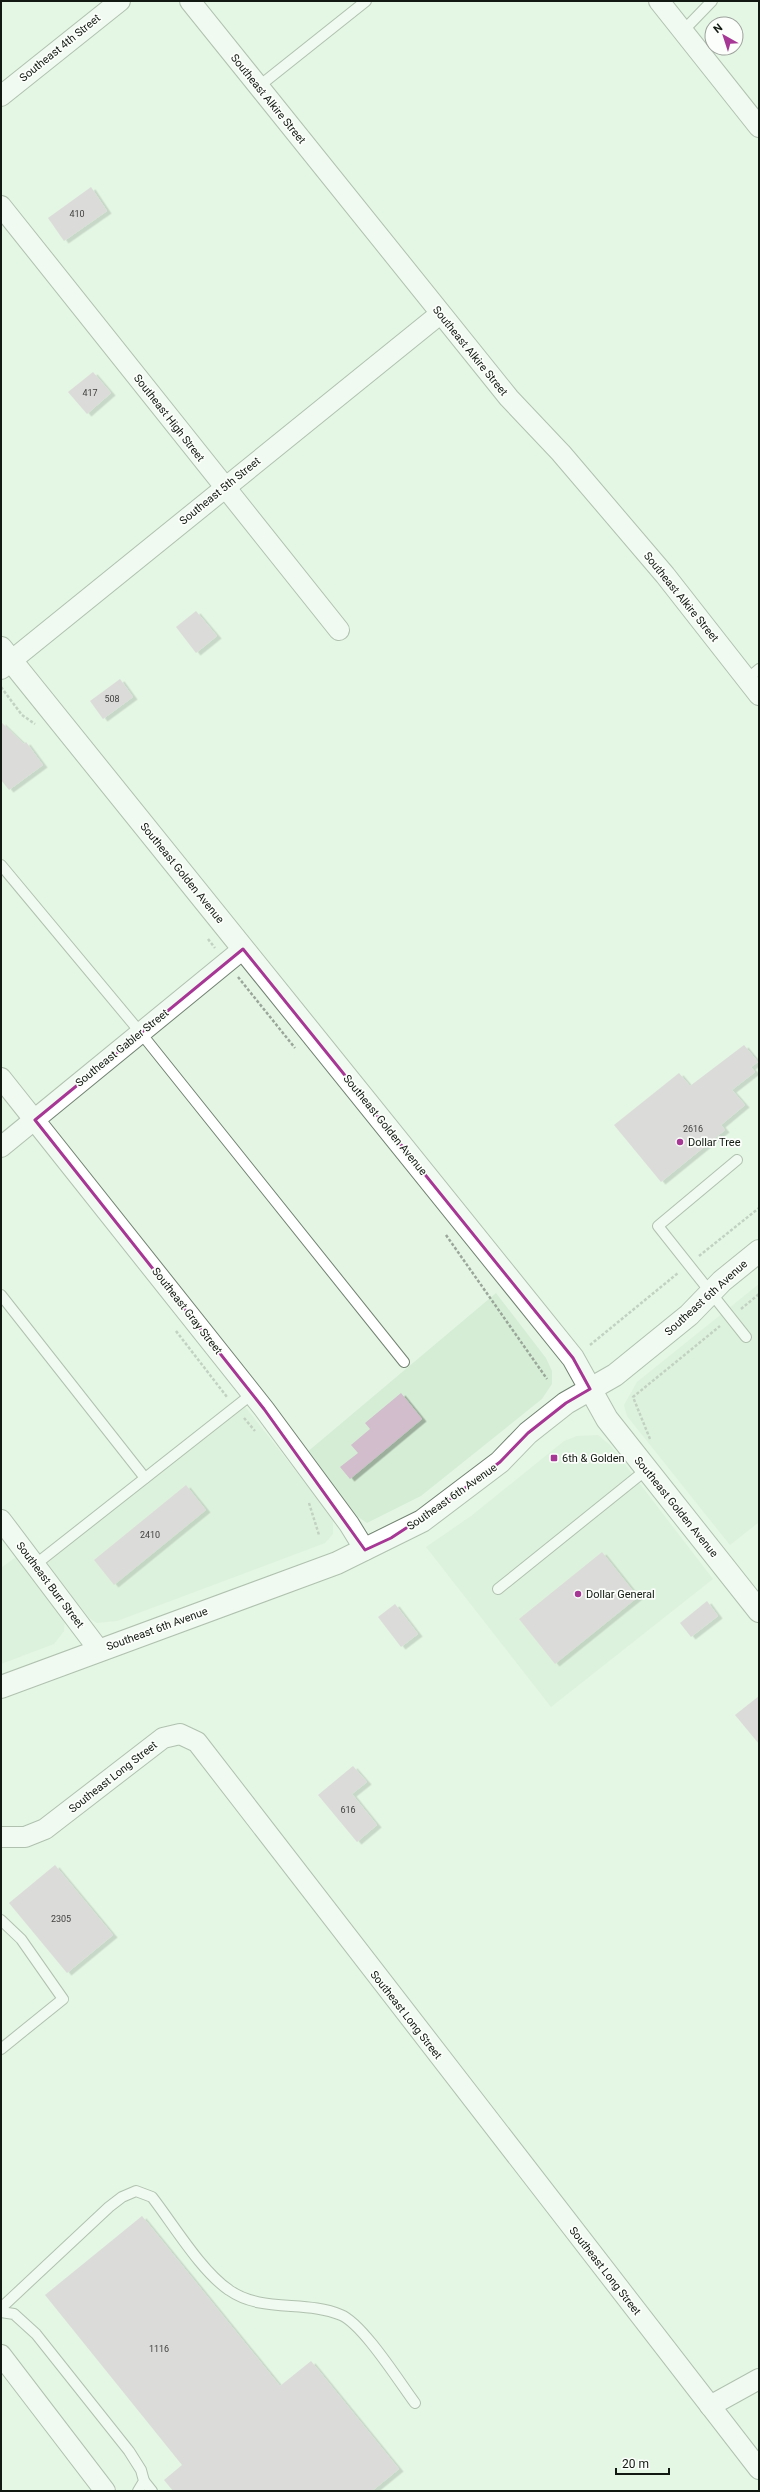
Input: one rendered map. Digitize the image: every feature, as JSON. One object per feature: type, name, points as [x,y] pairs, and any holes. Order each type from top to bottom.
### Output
[{"type":"street","name":"Southeast 4th Street","points":[[1,96],[120,1]]},
{"type":"street","name":"Southeast Alkire Street","points":[[190,1],[509,398],[561,453],[665,575],[753,674],[759,695]]},
{"type":"street","points":[[659,1],[759,127]]},
{"type":"street","name":"Southeast High Street","points":[[1,206],[338,630]]},
{"type":"street","name":"Southeast 5th Street","points":[[4,659],[440,314]]},
{"type":"street","name":"Southeast Golden Avenue","points":[[4,659],[243,949],[573,1358],[607,1419],[759,1611]]},
{"type":"street","name":"Southeast Gabler Street","points":[[1,1147],[243,949]]},
{"type":"street","name":"Southeast Gray Street","points":[[1,1078],[252,1394],[349,1524],[365,1550]]},
{"type":"street","name":"Southeast 6th Avenue","points":[[1,1687],[337,1563],[422,1520],[500,1462],[528,1433],[566,1403],[615,1375],[689,1315],[710,1293],[759,1251]]},
{"type":"street","name":"Southeast Burr Street","points":[[1,1520],[36,1564],[99,1650]]},
{"type":"street","name":"Southeast Long Street","points":[[1,1837],[25,1837],[45,1829],[163,1738],[180,1734],[197,1742],[759,2469]]},
{"type":"street","points":[[1,2355],[105,2491]]},
{"type":"street","points":[[710,2406],[759,2379]]},
{"type":"lane","points":[[258,87],[366,1]]},
{"type":"lane","points":[[683,31],[712,1]]},
{"type":"lane","points":[[1,866],[140,1032],[404,1362]]},
{"type":"lane","points":[[737,1160],[658,1226],[746,1338]]},
{"type":"lane","points":[[1,1295],[145,1478]]},
{"type":"lane","points":[[36,1564],[252,1394]]},
{"type":"lane","points":[[498,1589],[646,1470]]},
{"type":"lane","points":[[1,1920],[21,1939],[62,1999],[1,2049]]},
{"type":"lane","points":[[1,2308],[109,2206],[122,2197],[136,2191],[152,2197],[215,2278],[230,2290],[245,2299],[318,2309],[342,2315],[375,2349],[415,2403]]},
{"type":"lane","points":[[1,2312],[14,2314],[36,2334],[129,2451],[142,2470],[144,2481],[152,2491]]},
{"type":"lane","points":[[138,2491],[144,2481]]},
{"type":"path","points":[[1,687],[22,716],[41,727]]},
{"type":"path","points":[[207,938],[297,1050]]},
{"type":"path","points":[[590,1344],[759,1208]]},
{"type":"path","points":[[442,1229],[547,1379]]},
{"type":"path","points":[[633,1397],[759,1294]]},
{"type":"path","points":[[175,1330],[260,1437]]},
{"type":"path","points":[[307,1496],[319,1535]]},
{"type":"highlighted area","points":[[243,949],[573,1358],[590,1389],[566,1403],[528,1433],[500,1462],[449,1500],[391,1538],[365,1550],[264,1409],[35,1120]]},
{"type":"shaded area","points":[[759,1284],[759,1522],[730,1545],[627,1416],[624,1405],[637,1382]]},
{"type":"shaded area","points":[[496,1293],[546,1358],[552,1371],[552,1384],[542,1399],[421,1496],[367,1523],[358,1517],[306,1453]]},
{"type":"shaded area","points":[[243,1404],[328,1512],[333,1521],[333,1534],[325,1543],[117,1621],[97,1623],[89,1618],[45,1562]]},
{"type":"shaded area","points":[[598,1435],[610,1445],[713,1579],[551,1707],[426,1547],[471,1516],[564,1441],[577,1436]]},
{"type":"shaded area","points":[[16,1557],[65,1620],[64,1631],[54,1644],[1,1664],[1,1568]]},
{"type":"building","points":[[91,187],[107,211],[64,241],[48,218]]},
{"type":"building","points":[[93,372],[111,393],[87,414],[68,392]]},
{"type":"building","points":[[196,611],[217,636],[196,653],[176,627]]},
{"type":"building","points":[[120,679],[133,697],[103,719],[90,701]]},
{"type":"building","points":[[1,722],[24,744],[26,742],[43,765],[9,790],[1,780]]},
{"type":"building","points":[[744,1045],[758,1062],[751,1067],[755,1072],[732,1090],[745,1105],[721,1125],[725,1130],[661,1182],[614,1125],[679,1073],[690,1086]]},
{"type":"building","points":[[401,1393],[422,1419],[350,1479],[340,1467],[358,1453],[351,1445],[370,1429],[365,1423]]},
{"type":"building","points":[[186,1485],[206,1510],[114,1585],[94,1560]]},
{"type":"building","points":[[602,1552],[638,1597],[555,1664],[519,1619]]},
{"type":"building","points":[[707,1601],[718,1616],[691,1637],[680,1623]]},
{"type":"building","points":[[395,1604],[418,1634],[401,1647],[378,1617]]},
{"type":"building","points":[[759,1696],[759,1744],[735,1715]]},
{"type":"building","points":[[353,1766],[367,1782],[352,1794],[377,1825],[357,1842],[318,1795]]},
{"type":"building","points":[[55,1865],[113,1935],[67,1973],[9,1903]]},
{"type":"building","points":[[142,2216],[280,2386],[311,2361],[399,2469],[372,2491],[173,2491],[164,2480],[182,2465],[45,2295]]},
{"type":"place","name":"Dollar Tree","points":[[680,1142]]},
{"type":"place","name":"6th & Golden","points":[[554,1458]]},
{"type":"place","name":"Dollar General","points":[[578,1594]]}]
